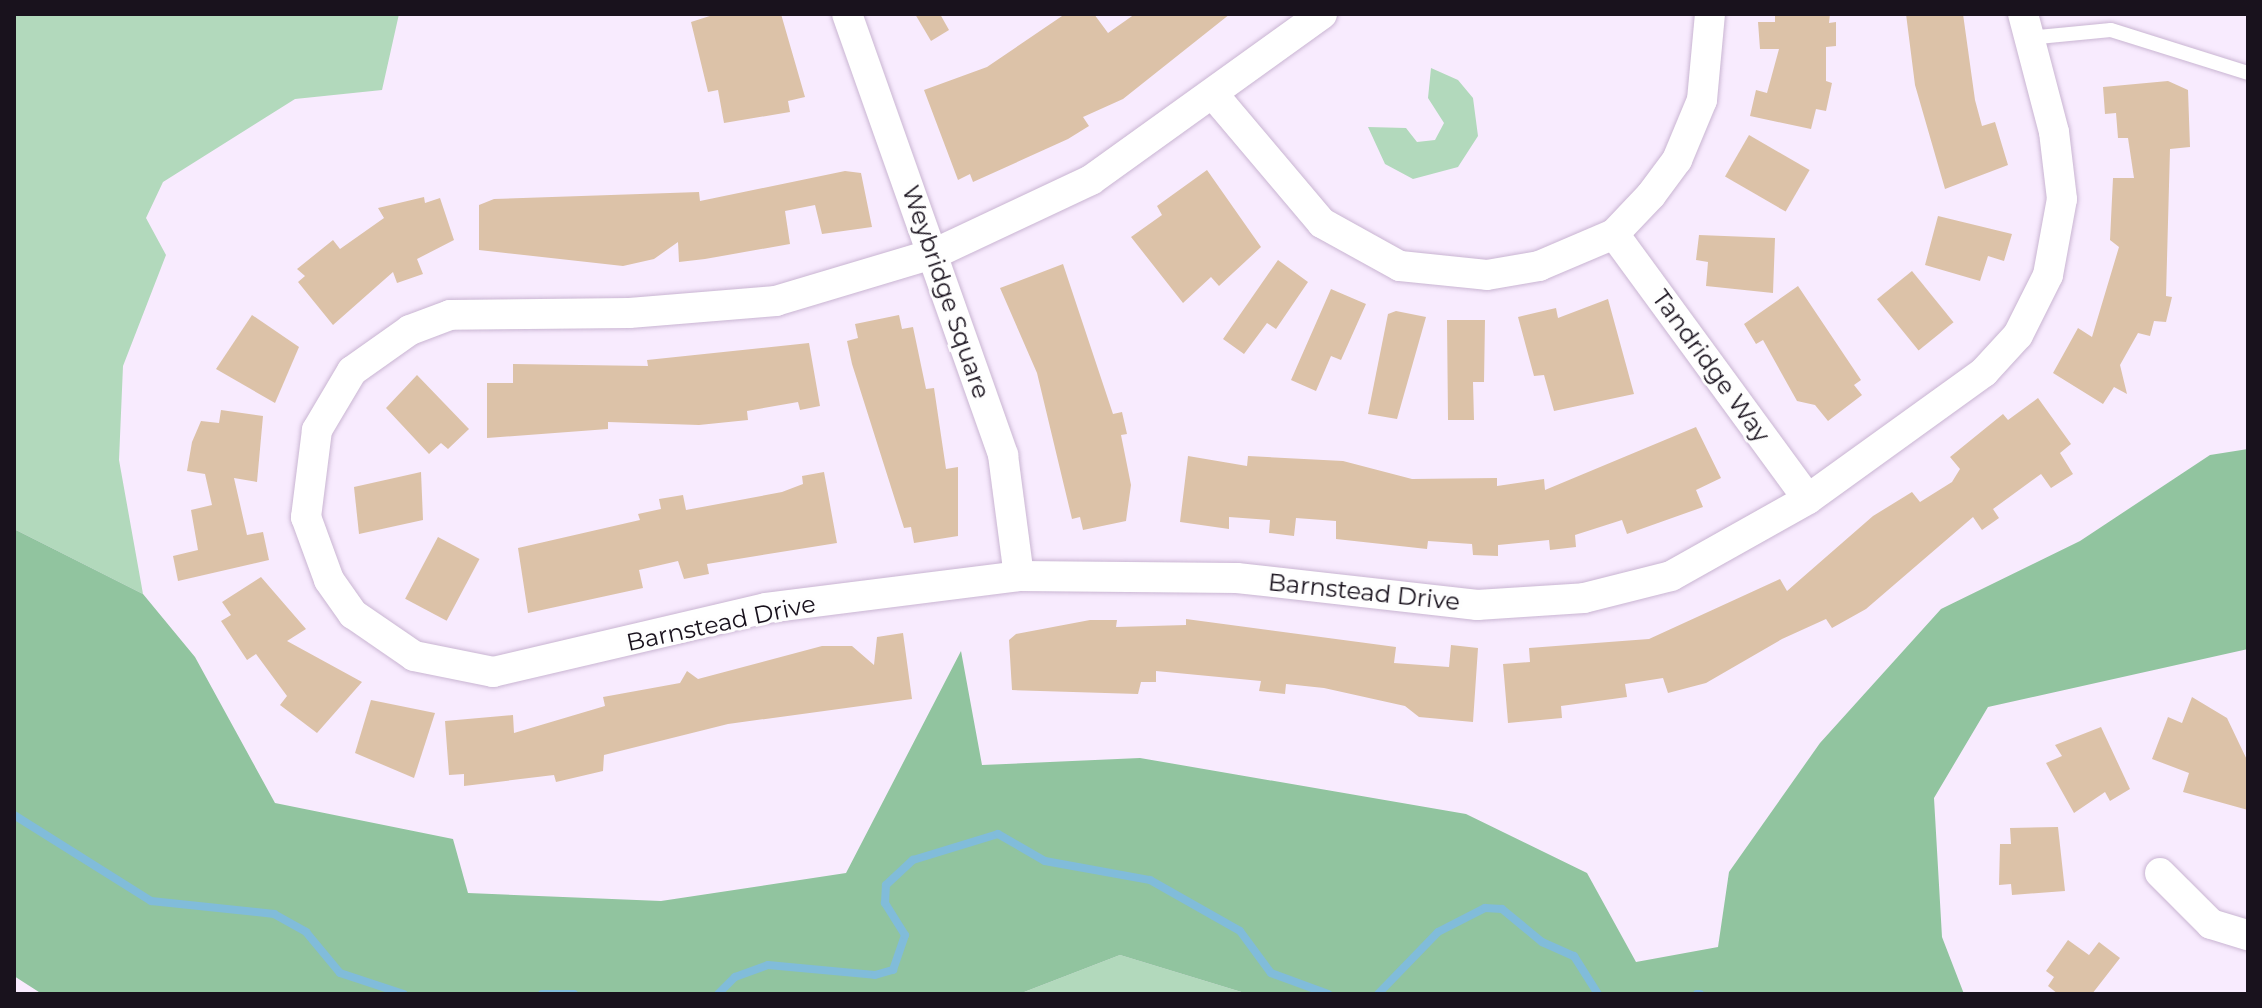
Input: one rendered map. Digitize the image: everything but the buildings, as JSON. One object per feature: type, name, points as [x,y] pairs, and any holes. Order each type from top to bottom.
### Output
[{"type":"street","name":"Weybridge Square","points":[[847,14],[936,253],[1003,455],[1019,576]]},
{"type":"street","name":"Barnstead Drive","points":[[1322,14],[1091,180],[936,253],[776,301],[629,313],[450,315],[410,330],[377,349],[331,399],[309,458],[311,539],[353,614],[381,637],[414,656],[481,671],[549,663],[766,608],[1019,576],[1237,578],[1477,605],[1530,604],[1671,576],[1808,499],[1984,372],[2036,304],[2058,242],[2062,199],[2054,132],[2025,26]]},
{"type":"street","points":[[1213,94],[1322,223],[1400,266],[1487,275],[1539,266],[1614,234],[1677,160],[1692,129],[1709,65],[1710,14]]},
{"type":"street","name":"Tandridge Way","points":[[1614,234],[1808,499]]},
{"type":"street","points":[[2160,873],[2211,924],[2248,935]]},
{"type":"lane","points":[[2025,26],[2111,30],[2248,73]]},
{"type":"green space","points":[[14,14],[399,14],[382,90],[295,99],[163,182],[146,218],[166,255],[123,366],[119,460],[143,594],[14,529]]},
{"type":"green space","points":[[1431,68],[1458,80],[1473,98],[1478,136],[1458,167],[1413,179],[1385,164],[1368,127],[1406,128],[1417,142],[1435,140],[1444,123],[1428,98]]},
{"type":"green space","points":[[2248,449],[2248,649],[1988,707],[1934,798],[1942,937],[1964,994],[1248,994],[1120,955],[1019,994],[42,994],[14,976],[14,529],[143,594],[195,657],[275,803],[453,839],[468,893],[661,901],[846,873],[961,651],[982,765],[1140,758],[1466,814],[1587,873],[1636,962],[1718,947],[1729,872],[1820,743],[1941,609],[2080,541],[2210,455]]},
{"type":"green space","points":[[1120,955],[1248,994],[1019,994]]},
{"type":"waterway","points":[[14,815],[151,901],[274,914],[306,932],[340,973],[404,994]]},
{"type":"waterway","points":[[718,994],[735,977],[768,965],[875,975],[893,970],[905,935],[885,903],[886,885],[913,860],[998,834],[1045,861],[1150,880],[1240,931],[1271,973],[1328,994]]},
{"type":"waterway","points":[[1378,994],[1438,932],[1485,908],[1502,909],[1542,942],[1574,956],[1598,994]]},
{"type":"waterway","points":[[542,994],[574,994]]}]
